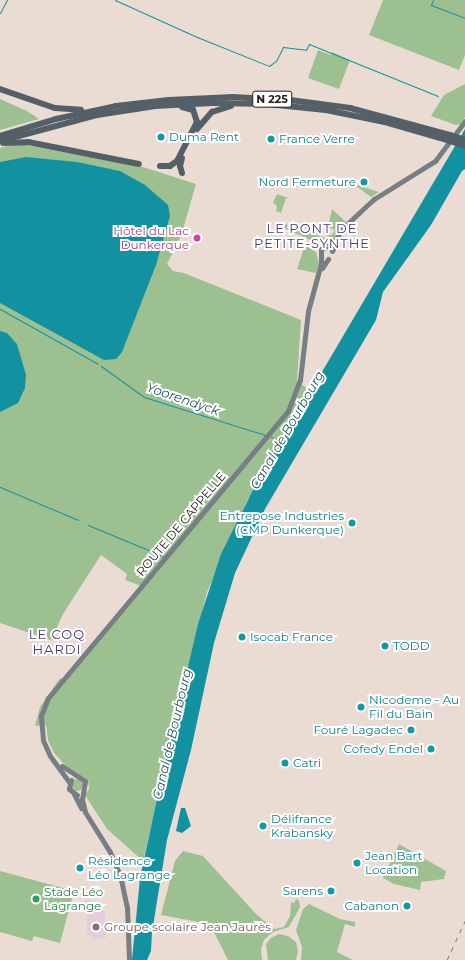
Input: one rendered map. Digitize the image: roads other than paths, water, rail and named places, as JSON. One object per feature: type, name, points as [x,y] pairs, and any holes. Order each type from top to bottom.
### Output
[{"type":"highway","points":[[0,89],[61,110],[109,107]]},
{"type":"highway","name":"N 225","points":[[1,135],[56,119],[109,107],[197,98],[272,99],[355,110],[448,137],[465,146]]},
{"type":"highway","name":"N 225","points":[[0,143],[64,122],[128,110],[200,103],[278,105],[362,116],[465,140]]},
{"type":"highway","points":[[169,169],[178,165],[199,125],[215,111],[232,106],[278,105]]},
{"type":"highway","points":[[128,110],[182,106],[190,108],[196,113],[197,123],[177,161],[170,166],[160,166]]},
{"type":"highway","points":[[0,143],[26,142],[139,164]]},
{"type":"highway","points":[[182,158],[180,165],[182,173]]},
{"type":"main road","points":[[314,288],[321,262],[321,249],[326,246],[363,209],[435,161],[465,121]]},
{"type":"main road","points":[[314,288],[340,235],[363,209]]},
{"type":"main road","points":[[326,246],[332,251]]},
{"type":"main road","points":[[320,255],[328,258]]},
{"type":"main road","name":"ROUTE DE CAPPELLE","points":[[44,710],[68,675],[282,420],[294,399],[300,380],[307,319],[314,288]]},
{"type":"main road","points":[[44,710],[44,729],[49,748],[59,763],[86,782],[83,806],[92,825]]},
{"type":"main road","points":[[44,710],[41,730],[44,746],[69,782],[69,789],[74,794],[92,825],[112,854],[122,880],[127,909],[129,960]]},
{"type":"main road","points":[[69,782],[77,777]]},
{"type":"main road","points":[[74,794],[84,792]]},
{"type":"water","points":[[465,129],[465,169],[462,171],[431,225],[383,292],[376,320],[265,509],[235,573],[214,643],[191,750],[167,840],[152,932],[151,951],[147,960],[132,960],[140,878],[156,804],[198,624],[221,554],[256,484]]},
{"type":"water","points":[[26,157],[77,162],[120,171],[145,185],[168,205],[170,216],[156,265],[122,352],[116,359],[104,360],[0,303],[0,162]]},
{"type":"water","points":[[0,331],[7,333],[17,344],[26,375],[25,388],[18,403],[0,412]]},
{"type":"water","points":[[181,808],[185,808],[191,826],[182,833],[176,831]]},
{"type":"waterway","points":[[0,13],[7,0]]},
{"type":"waterway","points":[[115,0],[197,37],[269,66],[276,61],[283,47],[306,50],[309,44],[438,96]]},
{"type":"waterway","points":[[433,0],[431,5],[465,18]]},
{"type":"waterway","name":"Yoorendyck","points":[[0,309],[98,364]]},
{"type":"waterway","name":"Yoorendyck","points":[[101,366],[144,397],[265,435]]},
{"type":"waterway","name":"Yoorendyck","points":[[271,437],[281,441]]},
{"type":"waterway","points":[[0,487],[78,520]]},
{"type":"waterway","points":[[88,525],[163,556]]},
{"type":"railway","points":[[447,960],[465,921]]},
{"type":"place","name":"Duma Rent","points":[[161,137]]},
{"type":"place","name":"France Verre","points":[[271,139]]},
{"type":"place","name":"Nord Fermeture","points":[[364,182]]},
{"type":"place","name":"Hôtel du Lac Dunkerque","points":[[197,238]]},
{"type":"place","name":"Entrepose Industries (CMP Dunkerque)","points":[[352,523]]},
{"type":"place","name":"Isocab France","points":[[242,637]]},
{"type":"place","name":"TODD","points":[[385,646]]},
{"type":"place","name":"Nicodeme - Au Fil du Bain","points":[[361,707]]},
{"type":"place","name":"Fouré Lagadec","points":[[411,730]]},
{"type":"place","name":"Cofedy Endel","points":[[431,749]]},
{"type":"place","name":"Catri","points":[[285,763]]},
{"type":"place","name":"Délifrance Krabansky","points":[[263,826]]},
{"type":"place","name":"Jean Bart Location","points":[[357,863]]},
{"type":"place","name":"Résidence Léo Lagrange","points":[[80,868]]},
{"type":"place","name":"Sarens","points":[[331,891]]},
{"type":"place","name":"Stade Léo Lagrange","points":[[36,899]]},
{"type":"place","name":"Cabanon","points":[[407,906]]},
{"type":"place","name":"Groupe scolaire Jean Jaurès","points":[[96,927]]},
{"type":"district","name":"LE PONT DE PETITE-SYNTHE","points":[[312,236]]},
{"type":"district","name":"LE COQ HARDI","points":[[57,642]]},
{"type":"water label","name":"Canal de Bourbourg","points":[[287,430]]},
{"type":"water label","name":"Canal de Bourbourg","points":[[172,734]]}]
